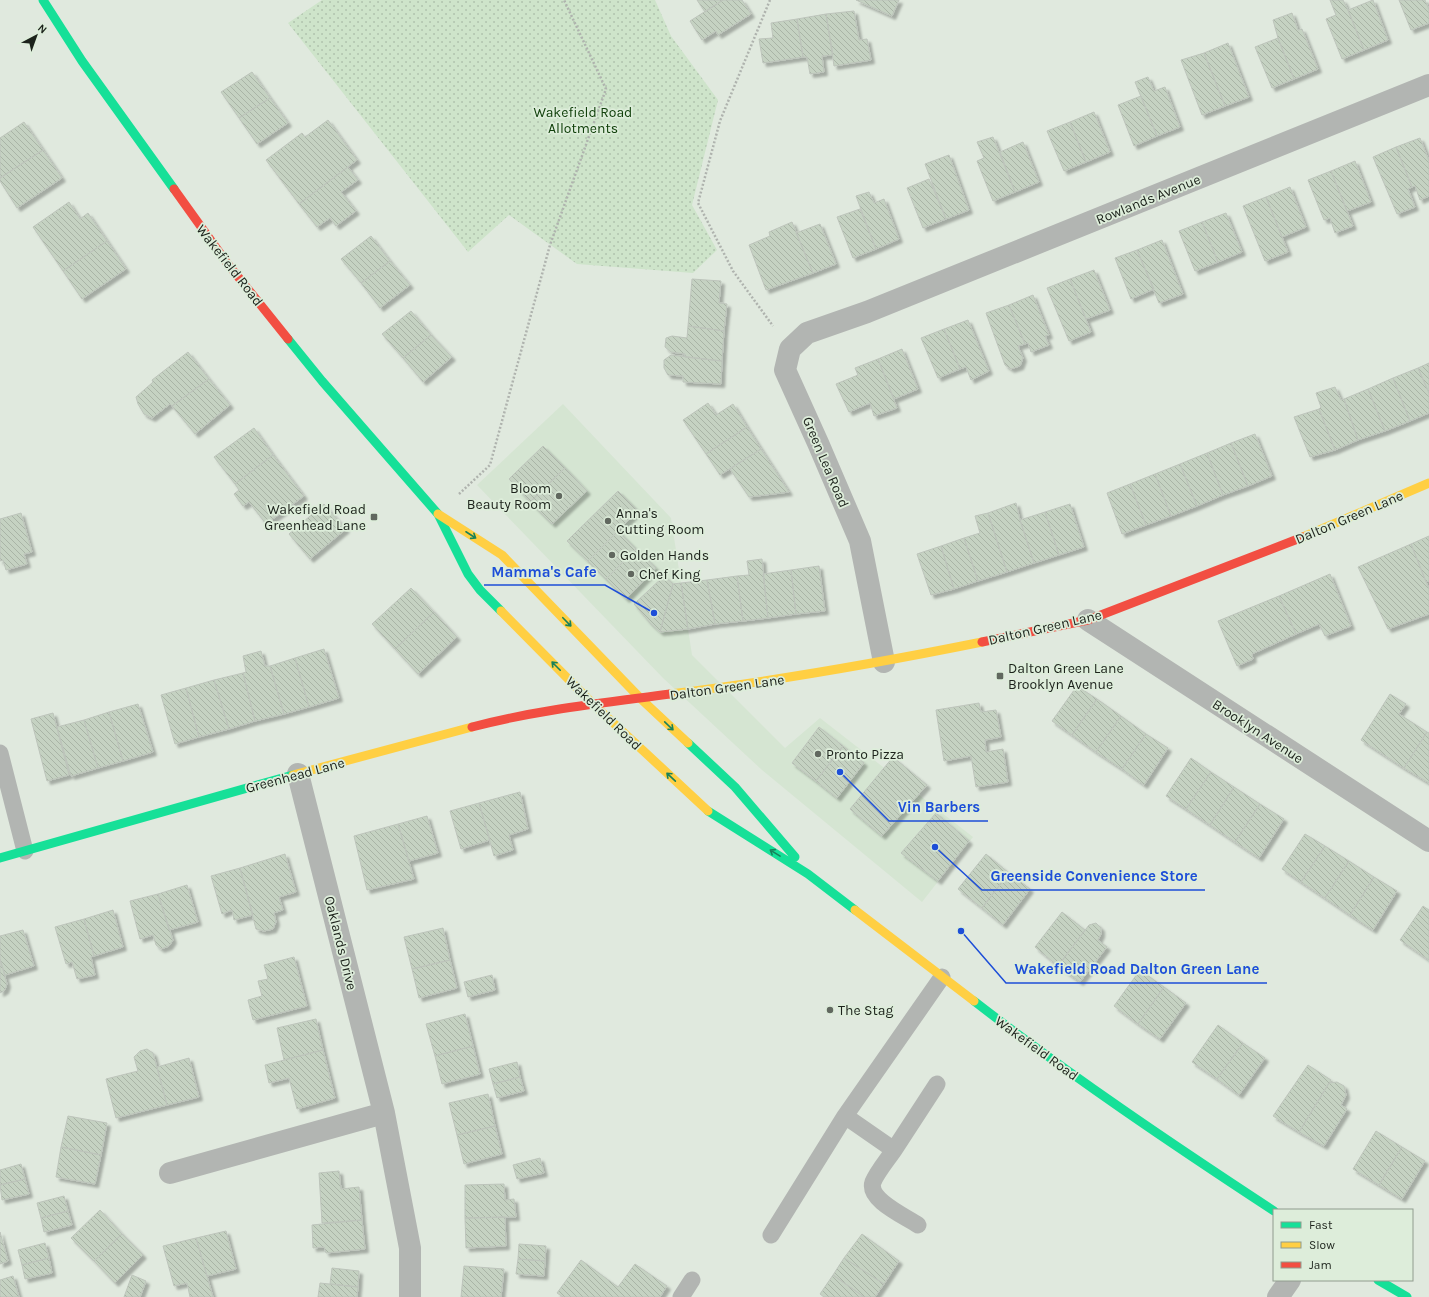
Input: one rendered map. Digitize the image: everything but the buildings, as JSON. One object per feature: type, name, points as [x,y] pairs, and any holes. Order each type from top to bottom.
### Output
[{"type":"main road","name":"Wakefield Road","points":[[43,0],[82,61],[227,263],[322,381],[438,514],[468,574],[480,590],[593,704],[706,810],[808,874],[1011,1030],[1171,1143],[1273,1209]]},
{"type":"main road","name":"Dalton Green Lane","points":[[593,704],[745,685],[884,662],[1088,620],[1323,529],[1429,484]]},
{"type":"main road","name":"Wakefield Road","points":[[438,514],[502,555],[641,699],[734,788],[808,874]]},
{"type":"main road","name":"Greenhead Lane","points":[[0,858],[298,774],[503,719],[593,704]]},
{"type":"main road","points":[[1380,1281],[1406,1297]]},
{"type":"street","name":"Rowlands Avenue","points":[[790,349],[807,333],[867,312],[1429,85]]},
{"type":"street","name":"Green Lea Road","points":[[790,349],[785,370],[860,542],[884,662]]},
{"type":"street","name":"Brooklyn Avenue","points":[[1088,620],[1429,841]]},
{"type":"street","name":"Oaklands Drive","points":[[298,774],[384,1113],[410,1248],[410,1297]]},
{"type":"street","points":[[170,1173],[384,1113]]},
{"type":"street","points":[[1278,1297],[1289,1281]]},
{"type":"lane","points":[[0,753],[25,851]]},
{"type":"lane","points":[[771,1235],[845,1116],[942,977]]},
{"type":"lane","points":[[918,1224],[885,1204],[876,1196],[872,1188],[874,1180],[937,1084]]},
{"type":"lane","points":[[845,1116],[894,1150]]},
{"type":"lane","points":[[681,1297],[692,1280]]},
{"type":"path","points":[[438,514],[490,465],[550,245],[606,89],[564,0]]},
{"type":"path","points":[[770,0],[720,121],[698,203],[732,271],[790,349]]},
{"type":"shaded area","points":[[563,404],[671,518],[692,655],[785,748],[820,718],[973,837],[922,902],[762,770],[663,678],[477,485]]},
{"type":"green space","name":"Wakefield Road Allotments","points":[[322,0],[655,0],[671,36],[718,100],[692,205],[717,250],[693,273],[577,264],[509,215],[468,252],[288,23]]},
{"type":"traffic: fast","points":[[43,0],[82,61],[174,189]]},
{"type":"traffic: fast","points":[[288,339],[322,381],[438,514],[468,574],[480,590],[501,611]]},
{"type":"traffic: fast","points":[[688,743],[735,787],[795,857]]},
{"type":"traffic: fast","points":[[0,858],[293,775]]},
{"type":"traffic: fast","points":[[708,811],[808,874],[855,910]]},
{"type":"traffic: fast","points":[[974,1001],[1047,1056],[1122,1109],[1273,1210]]},
{"type":"traffic: fast","points":[[1380,1281],[1407,1297]]},
{"type":"traffic: slow","points":[[1303,537],[1429,483]]},
{"type":"traffic: slow","points":[[438,514],[502,555],[641,699],[688,743]]},
{"type":"traffic: slow","points":[[501,611],[593,704],[708,811]]},
{"type":"traffic: slow","points":[[670,694],[826,671],[982,642]]},
{"type":"traffic: slow","points":[[293,775],[472,727]]},
{"type":"traffic: slow","points":[[855,910],[974,1001]]},
{"type":"traffic: jam","points":[[174,189],[227,263],[288,339]]},
{"type":"traffic: jam","points":[[982,642],[1088,620],[1303,537]]},
{"type":"traffic: jam","points":[[472,727],[545,711],[670,694]]},
{"type":"place","name":"Bloom Beauty Room","points":[[559,496]]},
{"type":"place","name":"Wakefield Road Greenhead Lane","points":[[374,517]]},
{"type":"place","name":"Anna's Cutting Room","points":[[608,521]]},
{"type":"place","name":"Golden Hands","points":[[612,555]]},
{"type":"place","name":"Chef King","points":[[631,574]]},
{"type":"place","name":"Mamma's Cafe","points":[[654,613]]},
{"type":"place","name":"Dalton Green Lane Brooklyn Avenue","points":[[1000,676]]},
{"type":"place","name":"Pronto Pizza","points":[[818,754]]},
{"type":"place","name":"Vin Barbers","points":[[840,772]]},
{"type":"place","name":"Greenside Convenience Store","points":[[935,847]]},
{"type":"place","name":"Wakefield Road Dalton Green Lane","points":[[961,931]]},
{"type":"place","name":"The Stag","points":[[830,1010]]}]
